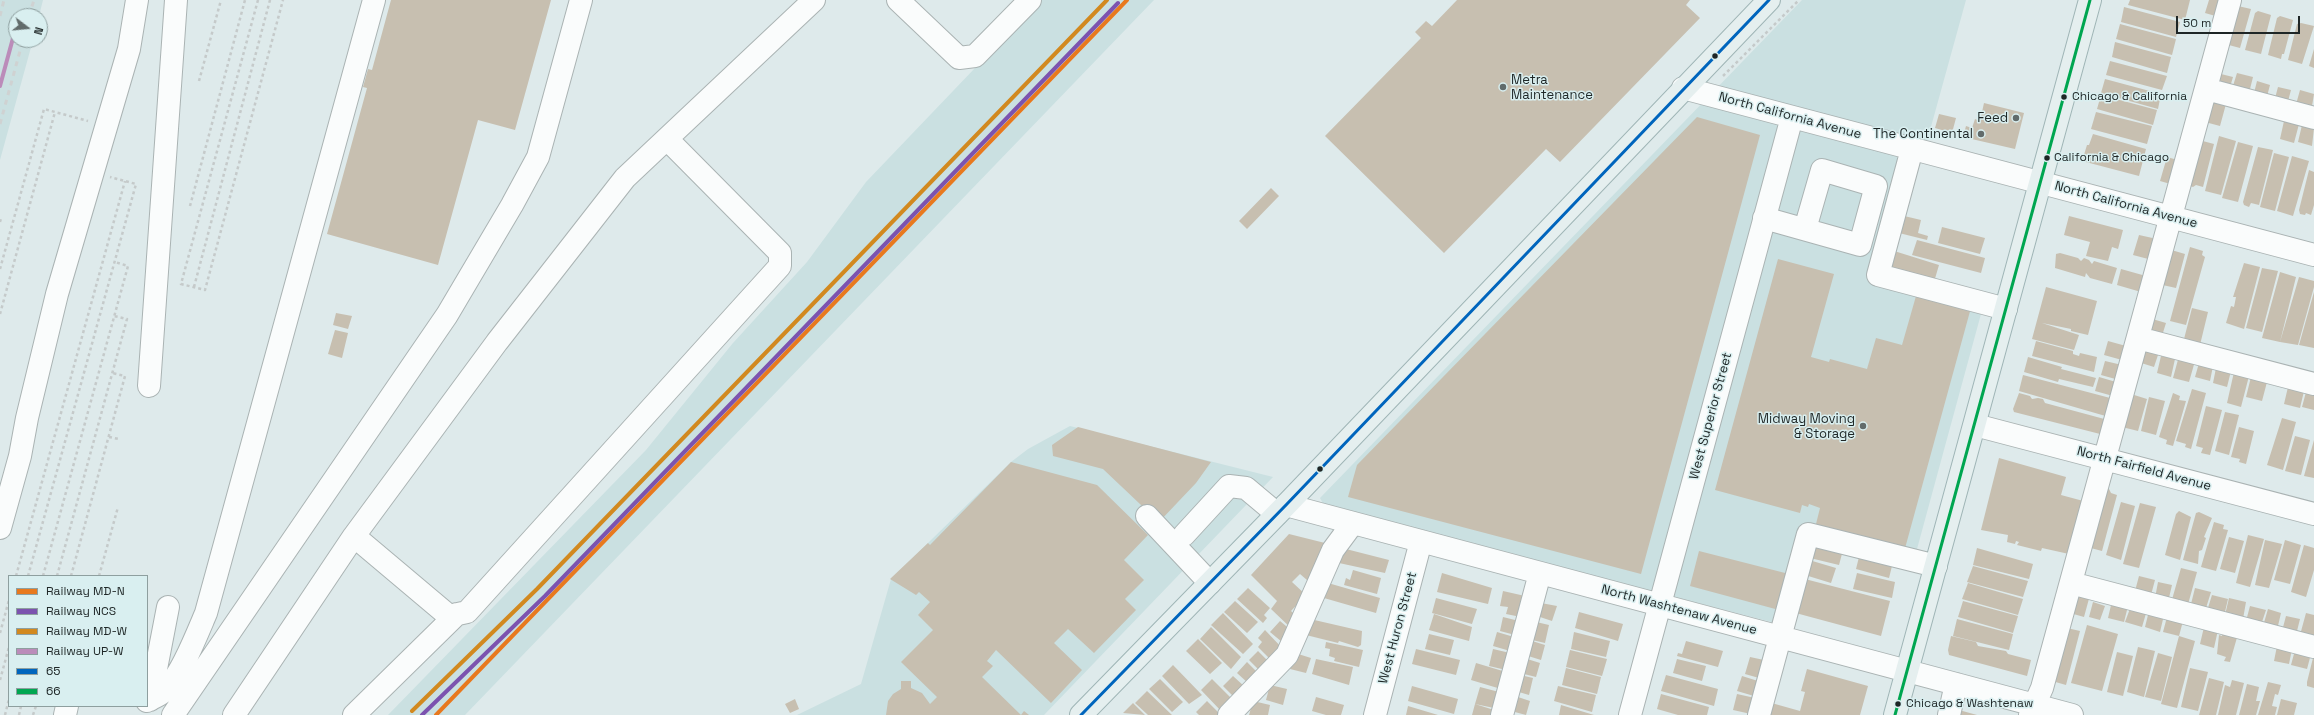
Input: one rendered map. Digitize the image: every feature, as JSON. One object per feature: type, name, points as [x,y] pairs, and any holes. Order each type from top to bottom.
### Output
[{"type":"main road","points":[[1081,715],[1281,510],[1683,88],[1769,0]]},
{"type":"main road","points":[[1895,715],[2090,0]]},
{"type":"street","points":[[0,528],[20,456],[27,418],[57,294],[108,126],[129,49],[137,0]]},
{"type":"street","points":[[149,386],[176,0]]},
{"type":"street","points":[[148,700],[164,692],[173,679],[195,640],[206,613],[374,0]]},
{"type":"street","points":[[173,715],[447,315],[512,205],[538,157],[581,0]]},
{"type":"street","points":[[234,715],[354,536],[497,342],[625,178],[814,0]]},
{"type":"street","points":[[898,0],[959,58],[975,56],[1030,0]]},
{"type":"street","points":[[2032,710],[2042,688],[2230,0]]},
{"type":"street","name":"North California Avenue","points":[[1683,88],[2314,255]]},
{"type":"street","points":[[2206,89],[2314,118]]},
{"type":"street","name":"West Superior Street","points":[[1630,715],[1792,117]]},
{"type":"street","points":[[354,536],[448,616],[467,612],[780,266],[780,253],[667,139]]},
{"type":"street","points":[[1912,149],[1878,275],[2006,309]]},
{"type":"street","points":[[1764,218],[1805,229]]},
{"type":"street","points":[[2138,338],[2314,384]]},
{"type":"street","name":"North Fairfield Avenue","points":[[1975,424],[2314,514]]},
{"type":"street","points":[[1184,535],[1229,486],[1246,488],[1281,510]]},
{"type":"street","name":"North Washtenaw Avenue","points":[[1281,510],[1353,523],[1956,684],[2032,710],[2072,715]]},
{"type":"street","points":[[1147,516],[1210,583]]},
{"type":"street","points":[[1229,715],[1287,654],[1333,550],[1353,523]]},
{"type":"street","points":[[1758,715],[1808,534],[1936,566]]},
{"type":"street","name":"West Huron Street","points":[[1375,715],[1421,541]]},
{"type":"street","points":[[1502,715],[1540,573]]},
{"type":"street","points":[[2071,582],[2314,648]]},
{"type":"street","points":[[148,700],[168,607]]},
{"type":"street","points":[[354,715],[457,614]]},
{"type":"street","points":[[1948,715],[1956,684]]},
{"type":"path","points":[[199,81],[221,0]]},
{"type":"path","points":[[190,206],[245,0]]},
{"type":"path","points":[[258,0],[181,284],[205,290],[283,0]]},
{"type":"path","points":[[194,287],[270,0]]},
{"type":"path","points":[[1726,75],[1799,0]]},
{"type":"path","points":[[0,269],[44,109],[108,126]]},
{"type":"path","points":[[0,314],[55,112]]},
{"type":"path","points":[[28,575],[136,184],[94,172]]},
{"type":"path","points":[[16,575],[125,181]]},
{"type":"path","points":[[0,222],[1,218]]},
{"type":"path","points":[[43,575],[128,266],[115,262]]},
{"type":"path","points":[[57,575],[127,319],[114,316]]},
{"type":"path","points":[[71,575],[126,376],[112,373]]},
{"type":"path","points":[[109,437],[119,439]]},
{"type":"path","points":[[99,575],[118,507]]},
{"type":"path","points":[[0,633],[8,604]]},
{"type":"path","points":[[0,680],[8,651]]},
{"type":"path","points":[[5,715],[8,703]]},
{"type":"shaded area","points":[[0,0],[43,0],[41,8],[8,8],[8,48],[31,48],[0,160]]},
{"type":"shaded area","points":[[1040,0],[1154,0],[465,715],[388,715],[646,450],[733,343],[807,262],[866,182]]},
{"type":"shaded area","points":[[1802,0],[1966,0],[1921,163],[1909,160],[1878,275],[1984,303],[1914,560],[1808,534],[1783,625],[1325,507],[1320,498]]},
{"type":"shaded area","points":[[1070,426],[1273,477],[1044,715],[797,715],[861,684],[891,579],[1011,462],[1028,449]]},
{"type":"building","points":[[391,0],[551,0],[515,130],[478,120],[438,265],[327,234],[367,88],[363,87],[368,69],[372,70]]},
{"type":"building","name":"Metra Maintenance","points":[[1457,0],[1690,0],[1686,5],[1700,18],[1560,162],[1546,149],[1444,253],[1325,136],[1421,38],[1415,32],[1426,21],[1432,26]]},
{"type":"building","points":[[2130,0],[2190,0],[2185,20],[2128,5]]},
{"type":"building","points":[[2209,0],[2224,0],[2219,17],[2205,13]]},
{"type":"building","points":[[2238,6],[2251,9],[2240,48],[2225,44]]},
{"type":"building","points":[[2124,7],[2180,22],[2176,37],[2121,22]]},
{"type":"building","points":[[2258,11],[2271,15],[2261,54],[2245,50],[2255,13]]},
{"type":"building","points":[[2280,16],[2293,20],[2284,54],[2282,54],[2281,59],[2268,55],[2277,18]]},
{"type":"building","points":[[2301,23],[2314,26],[2302,64],[2288,60],[2297,24]]},
{"type":"building","points":[[2120,24],[2176,39],[2172,55],[2116,39]]},
{"type":"building","points":[[2115,42],[2171,57],[2167,73],[2112,57]]},
{"type":"building","points":[[2314,49],[2314,68],[2309,66]]},
{"type":"building","points":[[2110,61],[2167,76],[2162,90],[2106,75]]},
{"type":"building","points":[[2217,73],[2233,77],[2230,87],[2214,87]]},
{"type":"building","points":[[2237,73],[2253,77],[2249,93],[2232,89]]},
{"type":"building","points":[[2105,79],[2161,94],[2158,109],[2101,93]]},
{"type":"building","points":[[2257,81],[2270,85],[2266,100],[2253,97]]},
{"type":"building","points":[[2278,87],[2291,90],[2287,105],[2274,102]]},
{"type":"building","points":[[2300,90],[2314,94],[2311,112],[2295,108]]},
{"type":"building","points":[[2101,95],[2157,110],[2153,125],[2097,109]]},
{"type":"building","points":[[2211,100],[2226,104],[2220,126],[2205,122]]},
{"type":"building","points":[[1984,103],[2024,113],[2015,149],[1963,137],[1966,126],[1972,128],[1975,119],[1980,121]]},
{"type":"building","points":[[2096,112],[2152,126],[2147,144],[2091,129]]},
{"type":"building","points":[[1939,114],[1956,118],[1952,133],[1935,128]]},
{"type":"building","points":[[1697,117],[1760,135],[1641,574],[1348,497],[1357,465]]},
{"type":"building","points":[[2284,121],[2299,124],[2294,143],[2280,139]]},
{"type":"building","points":[[2302,125],[2314,128],[2312,146],[2298,142]]},
{"type":"building","points":[[2093,134],[2146,149],[2139,176],[2082,161],[2087,145],[2089,145]]},
{"type":"building","points":[[2219,136],[2236,141],[2221,195],[2205,191]]},
{"type":"building","points":[[2199,140],[2214,144],[2203,187],[2196,185],[2193,187],[2190,186]]},
{"type":"building","points":[[2238,142],[2253,146],[2238,202],[2222,198]]},
{"type":"building","points":[[2258,147],[2273,150],[2259,205],[2251,203],[2249,207],[2244,205],[2243,202]]},
{"type":"building","points":[[2274,153],[2289,157],[2275,211],[2260,207]]},
{"type":"building","points":[[2292,156],[2309,161],[2293,216],[2277,211]]},
{"type":"building","points":[[2167,157],[2181,161],[2174,185],[2160,181]]},
{"type":"building","points":[[2309,170],[2314,172],[2314,205],[2311,215],[2306,213],[2305,215],[2300,214],[2299,210]]},
{"type":"building","points":[[1271,188],[1279,196],[1247,229],[1239,221]]},
{"type":"building","points":[[1900,215],[1921,220],[1918,233],[1928,236],[1927,240],[1895,232]]},
{"type":"building","points":[[2069,216],[2123,230],[2118,249],[2112,247],[2108,261],[2086,256],[2090,242],[2064,235]]},
{"type":"building","points":[[1942,227],[1985,238],[1980,254],[1938,243]]},
{"type":"building","points":[[2139,235],[2157,239],[2152,260],[2133,255]]},
{"type":"building","points":[[1917,240],[1985,258],[1981,273],[1912,255]]},
{"type":"building","points":[[2190,247],[2203,251],[2202,255],[2205,257],[2186,325],[2170,321]]},
{"type":"building","points":[[2168,249],[2185,254],[2176,288],[2158,284]]},
{"type":"building","points":[[1891,250],[1939,265],[1934,282],[1886,267]]},
{"type":"building","points":[[2060,253],[2078,258],[2081,261],[2084,258],[2089,260],[2092,264],[2094,261],[2117,268],[2112,284],[2090,278],[2086,273],[2085,277],[2055,268],[2056,254]]},
{"type":"building","points":[[1778,259],[1834,274],[1811,357],[1829,362],[1830,359],[1867,369],[1876,338],[1902,345],[1918,289],[1972,304],[1904,552],[1815,528],[1820,508],[1809,504],[1808,507],[1802,505],[1800,513],[1715,490]]},
{"type":"building","points":[[2244,263],[2260,267],[2244,329],[2226,323],[2231,306],[2234,307],[2236,297],[2233,297]]},
{"type":"building","points":[[2262,268],[2278,271],[2262,332],[2246,328]]},
{"type":"building","points":[[2121,269],[2146,276],[2141,292],[2117,285]]},
{"type":"building","points":[[2280,272],[2296,277],[2280,342],[2262,338]]},
{"type":"building","points":[[2299,277],[2314,281],[2314,287],[2298,345],[2280,342]]},
{"type":"building","points":[[2046,287],[2097,301],[2088,335],[2071,331],[2071,329],[2042,323],[2079,335],[2074,350],[2032,339]]},
{"type":"building","points":[[2314,292],[2314,348],[2299,345]]},
{"type":"building","points":[[2192,308],[2208,312],[2199,349],[2184,339]]},
{"type":"building","points":[[336,313],[352,316],[348,329],[333,325]]},
{"type":"building","points":[[2149,318],[2166,323],[2161,339],[2144,334]]},
{"type":"building","points":[[335,330],[348,333],[342,358],[328,354]]},
{"type":"building","points":[[2036,341],[2073,351],[2073,354],[2079,356],[2080,353],[2097,357],[2094,372],[2032,356]]},
{"type":"building","points":[[2108,341],[2126,346],[2122,360],[2104,355]]},
{"type":"building","points":[[2142,347],[2159,352],[2154,367],[2138,362]]},
{"type":"building","points":[[2161,356],[2175,359],[2171,377],[2157,373]]},
{"type":"building","points":[[2179,356],[2195,361],[2189,382],[2173,378]]},
{"type":"building","points":[[2028,357],[2062,367],[2061,369],[2096,378],[2093,387],[2059,379],[2058,382],[2024,372]]},
{"type":"building","points":[[2105,361],[2122,365],[2119,380],[2101,375]]},
{"type":"building","points":[[2199,363],[2213,366],[2210,381],[2195,377]]},
{"type":"building","points":[[2216,368],[2231,371],[2227,387],[2213,383]]},
{"type":"building","points":[[2234,372],[2249,376],[2241,407],[2227,403]]},
{"type":"building","points":[[2023,375],[2114,399],[2109,417],[2019,391]]},
{"type":"building","points":[[2099,377],[2116,382],[2113,396],[2095,391]]},
{"type":"building","points":[[2251,377],[2267,382],[2262,401],[2246,397]]},
{"type":"building","points":[[2288,387],[2304,391],[2300,408],[2284,404]]},
{"type":"building","points":[[2192,389],[2206,393],[2191,449],[2185,447],[2186,444],[2176,441]]},
{"type":"building","points":[[2306,392],[2314,394],[2314,410],[2302,407]]},
{"type":"building","points":[[2019,393],[2030,396],[2032,399],[2043,399],[2045,403],[2108,420],[2104,435],[2014,412],[2013,409]]},
{"type":"building","points":[[2173,393],[2180,396],[2179,400],[2186,401],[2173,446],[2166,444],[2167,440],[2159,437]]},
{"type":"building","points":[[2131,394],[2147,399],[2138,431],[2122,427]]},
{"type":"building","points":[[2149,397],[2165,401],[2156,435],[2141,431]]},
{"type":"building","points":[[2206,406],[2222,410],[2210,455],[2201,453],[2203,448],[2196,446]]},
{"type":"building","points":[[2225,412],[2239,415],[2229,455],[2215,451]]},
{"type":"building","points":[[2282,418],[2296,422],[2283,470],[2267,465]]},
{"type":"building","points":[[1078,427],[1211,462],[1196,483],[1159,522],[1103,469],[1053,456],[1052,445]]},
{"type":"building","points":[[2239,427],[2254,431],[2246,464],[2239,462],[2240,459],[2231,457]]},
{"type":"building","points":[[2295,436],[2310,440],[2301,475],[2285,471]]},
{"type":"building","points":[[2314,440],[2314,478],[2304,476]]},
{"type":"building","points":[[1999,458],[2066,477],[2061,495],[2087,502],[2069,554],[2042,548],[2041,551],[2017,545],[2019,542],[2016,541],[2015,544],[2007,542],[2008,535],[1981,530]]},
{"type":"building","points":[[1011,462],[1097,485],[1148,535],[1124,560],[1144,580],[1125,599],[1136,610],[1094,653],[1068,629],[1054,643],[1082,670],[1051,703],[996,650],[987,661],[993,666],[982,677],[1021,715],[886,715],[888,701],[893,694],[901,689],[901,681],[911,681],[911,688],[922,693],[930,704],[937,697],[901,662],[933,630],[918,615],[930,602],[919,592],[916,595],[890,579],[928,543],[930,545]]},
{"type":"building","points":[[2105,488],[2109,489],[2111,493],[2117,495],[2102,551],[2087,547]]},
{"type":"building","points":[[2121,502],[2135,506],[2121,560],[2106,555]]},
{"type":"building","points":[[2140,503],[2156,507],[2139,568],[2123,564]]},
{"type":"building","points":[[2179,511],[2191,517],[2180,560],[2165,555],[2176,514]]},
{"type":"building","points":[[2199,512],[2212,518],[2204,537],[2206,538],[2202,550],[2199,551],[2198,564],[2183,560],[2196,513]]},
{"type":"building","points":[[2214,522],[2224,525],[2223,529],[2228,530],[2216,571],[2201,567]]},
{"type":"building","points":[[1289,534],[1333,545],[1314,586],[1300,574],[1292,582],[1306,595],[1291,611],[1299,618],[1293,630],[1271,609],[1277,601],[1251,575]]},
{"type":"building","points":[[2248,535],[2264,539],[2250,587],[2236,583]]},
{"type":"building","points":[[2229,537],[2244,541],[2235,573],[2220,569]]},
{"type":"building","points":[[2265,540],[2282,544],[2269,588],[2255,585]]},
{"type":"building","points":[[2285,540],[2301,545],[2290,584],[2274,580]]},
{"type":"building","points":[[1814,543],[1843,550],[1839,565],[1810,558]]},
{"type":"building","points":[[2304,545],[2314,548],[2314,570],[2306,597],[2291,592]]},
{"type":"building","points":[[1342,548],[1389,560],[1385,573],[1339,563]]},
{"type":"building","points":[[1977,548],[2033,564],[2029,579],[1973,565]]},
{"type":"building","points":[[1699,551],[1789,574],[1779,610],[1690,586]]},
{"type":"building","points":[[1860,553],[1893,562],[1889,578],[1856,569]]},
{"type":"building","points":[[1809,560],[1836,568],[1831,583],[1805,575]]},
{"type":"building","points":[[1973,566],[2028,581],[2023,597],[1967,582]]},
{"type":"building","points":[[2181,568],[2197,572],[2187,608],[2171,603]]},
{"type":"building","points":[[1353,570],[1381,578],[1377,594],[1344,585],[1346,578],[1350,580]]},
{"type":"building","points":[[1442,573],[1492,588],[1488,604],[1437,592]]},
{"type":"building","points":[[1857,573],[1895,582],[1892,598],[1853,589]]},
{"type":"building","points":[[2139,576],[2155,580],[2151,595],[2135,591]]},
{"type":"building","points":[[1801,578],[1890,601],[1881,636],[1792,612]]},
{"type":"building","points":[[2158,582],[2172,585],[2168,602],[2155,598]]},
{"type":"building","points":[[1328,583],[1380,598],[1376,613],[1324,598]]},
{"type":"building","points":[[1968,583],[2023,599],[2018,615],[1962,599]]},
{"type":"building","points":[[1248,588],[1270,608],[1264,615],[1267,618],[1263,623],[1237,599]]},
{"type":"building","points":[[2195,588],[2211,592],[2206,608],[2191,604]]},
{"type":"building","points":[[1503,591],[1525,596],[1521,617],[1506,614],[1508,607],[1500,606]]},
{"type":"building","points":[[2076,592],[2090,595],[2084,617],[2070,613]]},
{"type":"building","points":[[2212,595],[2228,599],[2224,616],[2207,611]]},
{"type":"building","points":[[1436,598],[1477,609],[1472,624],[1432,613]]},
{"type":"building","points":[[2229,598],[2246,602],[2243,619],[2225,615]]},
{"type":"building","points":[[1235,601],[1258,622],[1247,633],[1224,612]]},
{"type":"building","points":[[1963,601],[2018,616],[2013,633],[1958,617]]},
{"type":"building","points":[[2112,601],[2128,606],[2124,622],[2108,618]]},
{"type":"building","points":[[2093,602],[2105,606],[2100,620],[2089,617]]},
{"type":"building","points":[[1541,603],[1557,606],[1552,621],[1537,616]]},
{"type":"building","points":[[2131,606],[2147,610],[2142,627],[2125,622]]},
{"type":"building","points":[[2250,606],[2266,610],[2261,625],[2246,621]]},
{"type":"building","points":[[2268,609],[2281,613],[2277,630],[2263,626]]},
{"type":"building","points":[[2149,611],[2164,615],[2160,632],[2145,627]]},
{"type":"building","points":[[1579,612],[1623,624],[1618,641],[1575,628]]},
{"type":"building","points":[[1223,613],[1253,644],[1243,654],[1211,625]]},
{"type":"building","points":[[2306,613],[2314,615],[2314,638],[2300,635]]},
{"type":"building","points":[[1434,614],[1472,627],[1469,641],[1429,630]]},
{"type":"building","points":[[2286,616],[2300,619],[2296,635],[2282,631]]},
{"type":"building","points":[[1503,617],[1519,621],[1515,635],[1500,631]]},
{"type":"building","points":[[2167,617],[2183,621],[2179,636],[2163,632]]},
{"type":"building","points":[[1310,619],[1362,631],[1361,645],[1358,647],[1339,641],[1338,643],[1306,635]]},
{"type":"building","points":[[1957,619],[2013,634],[2009,650],[1953,636]]},
{"type":"building","points":[[1280,621],[1292,631],[1282,642],[1270,632]]},
{"type":"building","points":[[1532,621],[1549,625],[1545,643],[1528,639]]},
{"type":"building","points":[[2087,625],[2118,634],[2102,691],[2071,683]]},
{"type":"building","points":[[1211,627],[1241,657],[1231,669],[1200,639]]},
{"type":"building","points":[[2204,627],[2218,630],[2214,648],[2200,644]]},
{"type":"building","points":[[2067,628],[2080,631],[2066,685],[2052,681]]},
{"type":"building","points":[[1265,630],[1284,650],[1272,661],[1258,647],[1262,642],[1258,638]]},
{"type":"building","points":[[2223,630],[2238,634],[2230,662],[2224,661],[2226,657],[2217,654],[2219,635],[2222,636]]},
{"type":"building","points":[[1497,632],[1514,637],[1510,651],[1493,646]]},
{"type":"building","points":[[1574,632],[1610,641],[1606,657],[1571,649]]},
{"type":"building","points":[[1429,634],[1454,640],[1450,655],[1425,649]]},
{"type":"building","points":[[1951,636],[1976,642],[1978,646],[2006,651],[2008,654],[2031,660],[2027,676],[1949,655],[1948,650]]},
{"type":"building","points":[[2179,636],[2195,641],[2177,708],[2161,704]]},
{"type":"building","points":[[1198,639],[1222,663],[1210,674],[1186,651]]},
{"type":"building","points":[[1529,640],[1545,645],[1541,660],[1525,655]]},
{"type":"building","points":[[1686,641],[1723,651],[1718,667],[1677,656],[1678,653],[1682,654]]},
{"type":"building","points":[[1326,642],[1363,650],[1359,667],[1334,661],[1335,658],[1329,656],[1330,649],[1325,648]]},
{"type":"building","points":[[2277,646],[2292,649],[2289,664],[2274,661]]},
{"type":"building","points":[[2138,647],[2155,651],[2144,697],[2127,692]]},
{"type":"building","points":[[1416,649],[1460,660],[1456,675],[1412,664]]},
{"type":"building","points":[[1493,649],[1510,653],[1506,670],[1489,666]]},
{"type":"building","points":[[1570,650],[1607,659],[1602,676],[1566,667]]},
{"type":"building","points":[[2295,650],[2311,654],[2307,669],[2291,665]]},
{"type":"building","points":[[1258,651],[1269,662],[1260,671],[1249,660]]},
{"type":"building","points":[[2117,652],[2133,656],[2123,696],[2107,692]]},
{"type":"building","points":[[1295,653],[1311,658],[1306,673],[1290,669]]},
{"type":"building","points":[[2158,653],[2172,657],[2161,701],[2145,697]]},
{"type":"building","points":[[2314,654],[2314,688],[2307,686],[2307,682]]},
{"type":"building","points":[[1750,657],[1764,660],[1759,678],[1745,674]]},
{"type":"building","points":[[1524,658],[1540,663],[1536,677],[1520,673]]},
{"type":"building","points":[[1316,659],[1353,667],[1349,685],[1312,674]]},
{"type":"building","points":[[1677,659],[1706,666],[1702,681],[1673,673]]},
{"type":"building","points":[[1247,662],[1259,674],[1249,684],[1237,673]]},
{"type":"building","points":[[1476,663],[1506,672],[1501,689],[1471,680]]},
{"type":"building","points":[[1173,665],[1202,695],[1189,704],[1162,676]]},
{"type":"building","points":[[1566,668],[1601,677],[1597,694],[1562,685]]},
{"type":"building","points":[[2190,668],[2208,672],[2198,711],[2181,707]]},
{"type":"building","points":[[1807,669],[1868,686],[1860,715],[1764,715],[1768,702],[1800,711],[1805,692],[1801,691]]},
{"type":"building","points":[[1516,674],[1533,678],[1529,695],[1512,690]]},
{"type":"building","points":[[1666,675],[1718,689],[1714,706],[1661,691]]},
{"type":"building","points":[[1233,676],[1245,687],[1235,698],[1223,686]]},
{"type":"building","points":[[1742,676],[1758,681],[1754,696],[1737,691]]},
{"type":"building","points":[[2209,678],[2224,682],[2216,715],[2199,715]]},
{"type":"building","points":[[1160,679],[1183,702],[1172,712],[1149,689]]},
{"type":"building","points":[[1212,679],[1234,701],[1222,712],[1201,690]]},
{"type":"building","points":[[2232,680],[2244,683],[2236,715],[2218,715],[2225,685],[2230,687]]},
{"type":"building","points":[[2268,682],[2281,685],[2278,695],[2275,694],[2272,706],[2277,707],[2275,715],[2258,715]]},
{"type":"building","points":[[2247,684],[2259,687],[2256,701],[2260,701],[2256,715],[2239,715]]},
{"type":"building","points":[[1270,685],[1287,689],[1283,705],[1266,700]]},
{"type":"building","points":[[1412,686],[1458,699],[1454,714],[1408,701]]},
{"type":"building","points":[[1558,686],[1596,695],[1592,712],[1554,701]]},
{"type":"building","points":[[1480,687],[1499,692],[1494,708],[1475,704]]},
{"type":"building","points":[[1147,691],[1172,715],[1148,715],[1135,703]]},
{"type":"building","points":[[1661,694],[1709,707],[1707,715],[1678,715],[1657,709]]},
{"type":"building","points":[[1737,694],[1755,698],[1751,714],[1733,710]]},
{"type":"building","points":[[1515,696],[1530,701],[1526,715],[1511,711]]},
{"type":"building","points":[[1316,697],[1344,705],[1341,715],[1326,715],[1312,711]]},
{"type":"building","points":[[795,699],[799,709],[790,713],[785,704]]},
{"type":"building","points":[[2281,699],[2297,703],[2294,715],[2277,715]]},
{"type":"building","points":[[1207,701],[1219,713],[1218,715],[1199,715],[1196,712]]},
{"type":"building","points":[[1253,701],[1270,705],[1268,715],[1249,715]]},
{"type":"building","points":[[1133,703],[1145,715],[1123,713]]},
{"type":"building","points":[[1475,704],[1494,710],[1493,715],[1472,715]]},
{"type":"building","points":[[1561,705],[1594,715],[1559,715]]},
{"type":"building","points":[[1408,706],[1438,715],[1406,715]]},
{"type":"building","points":[[1959,710],[1977,715],[1958,715]]},
{"type":"building","points":[[1024,711],[1029,715],[1021,715]]},
{"type":"railway","points":[[0,16],[4,0]]},
{"type":"railway","points":[[32,8],[34,0]]},
{"type":"railway","points":[[0,124],[21,48]]},
{"type":"rail line","name":"MD-W","points":[[412,711],[537,589],[1107,0]]},
{"type":"rail line","name":"MD-N","points":[[436,715],[1127,0]]},
{"type":"rail line","name":"NCS","points":[[422,715],[545,596],[1118,3]]},
{"type":"rail line","name":"UP-W","points":[[0,86],[10,48]]},
{"type":"transit line","name":"65","points":[[1081,715],[1286,505],[1769,0]]},
{"type":"transit line","name":"66","points":[[1895,715],[2090,0]]},
{"type":"place","name":"Metra Maintenance","points":[[1503,87]]},
{"type":"place","name":"Chicago & California","points":[[2064,97]]},
{"type":"place","name":"Feed","points":[[2016,118]]},
{"type":"place","name":"The Continental","points":[[1981,134]]},
{"type":"place","name":"California & Chicago","points":[[2047,158]]},
{"type":"place","name":"Midway Moving & Storage","points":[[1863,426]]},
{"type":"place","name":"Chicago & Washtenaw","points":[[1898,704]]}]
